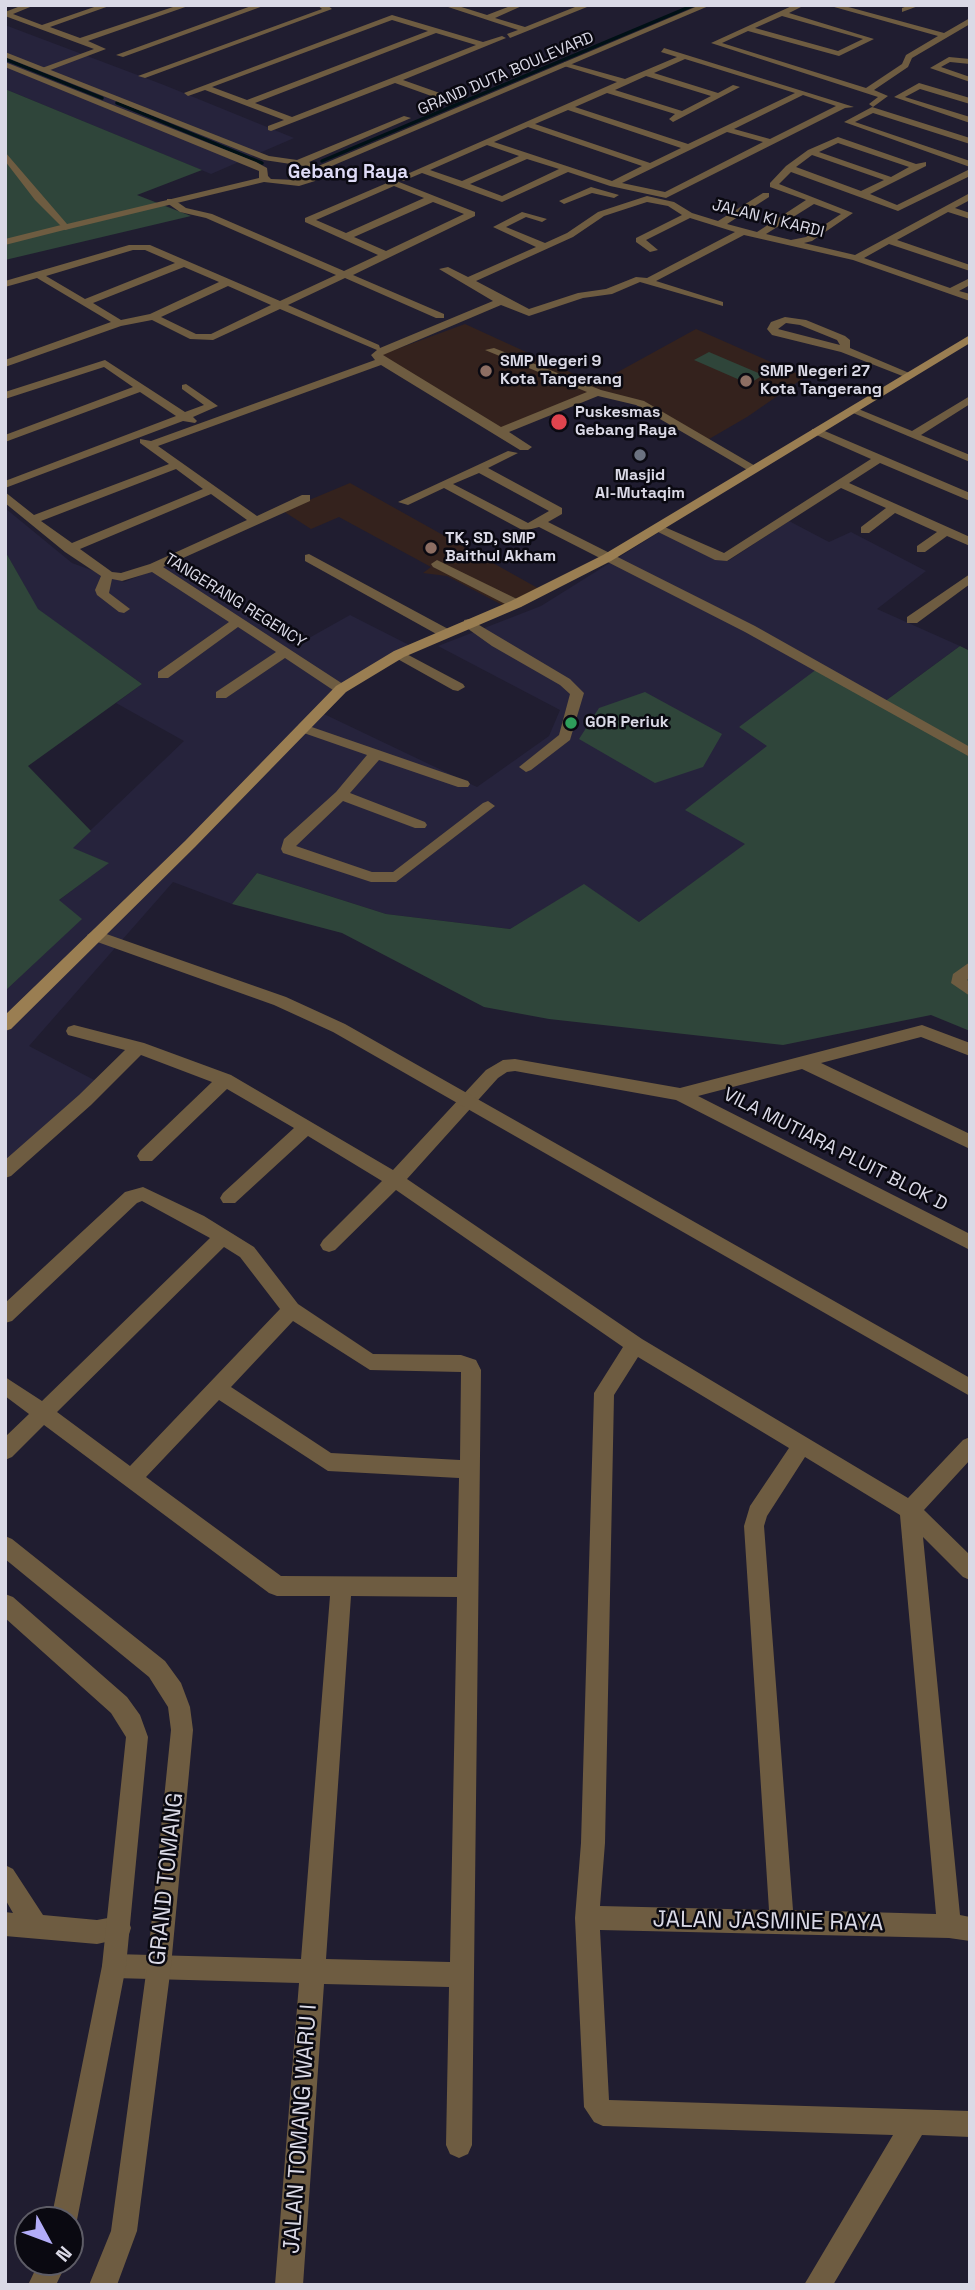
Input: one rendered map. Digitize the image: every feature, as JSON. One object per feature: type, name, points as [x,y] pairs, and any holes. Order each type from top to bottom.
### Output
[{"type":"main road","points":[[5,1025],[190,844],[341,690],[400,654],[516,604],[607,558],[970,338]]},
{"type":"street","points":[[6,14],[31,5]]},
{"type":"street","points":[[43,27],[108,5]]},
{"type":"street","points":[[80,41],[187,5]]},
{"type":"street","points":[[120,55],[262,5]]},
{"type":"street","points":[[142,76],[328,9],[321,5]]},
{"type":"street","points":[[488,18],[520,5]]},
{"type":"street","points":[[271,128],[588,5]]},
{"type":"street","name":"GRAND DUTA BOULEVARD","points":[[265,174],[283,184],[312,179],[317,173],[316,170],[567,64],[636,29],[707,5]]},
{"type":"street","points":[[801,5],[749,29],[712,42],[884,96],[873,104]]},
{"type":"street","points":[[831,5],[947,36]]},
{"type":"street","points":[[905,10],[917,5]]},
{"type":"street","points":[[453,6],[526,30]]},
{"type":"street","points":[[930,32],[970,12]]},
{"type":"street","points":[[6,14],[130,59]]},
{"type":"street","points":[[782,14],[870,38]]},
{"type":"street","points":[[188,93],[392,17],[483,45]]},
{"type":"street","points":[[882,67],[909,57],[970,20]]},
{"type":"street","points":[[749,29],[839,54]]},
{"type":"street","points":[[247,103],[437,30]]},
{"type":"street","points":[[823,62],[882,32]]},
{"type":"street","points":[[45,70],[102,49]]},
{"type":"street","points":[[664,50],[860,110]]},
{"type":"street","points":[[5,54],[111,100],[265,174]]},
{"type":"street","points":[[403,178],[684,57]]},
{"type":"street","points":[[867,90],[905,65],[909,57]]},
{"type":"street","points":[[970,62],[949,59],[934,67],[970,80]]},
{"type":"street","points":[[140,63],[160,70]]},
{"type":"street","points":[[5,64],[283,162],[300,162],[316,170]]},
{"type":"street","points":[[567,64],[625,82]]},
{"type":"street","points":[[646,73],[719,96]]},
{"type":"street","points":[[850,85],[861,79]]},
{"type":"street","points":[[396,80],[451,100]]},
{"type":"street","points":[[970,101],[919,86],[898,97],[970,120]]},
{"type":"street","points":[[205,87],[292,120]]},
{"type":"street","points":[[670,120],[736,88]]},
{"type":"street","points":[[607,90],[683,114]]},
{"type":"street","points":[[612,184],[801,93]]},
{"type":"street","name":"GRAND DUTA BOULEVARD","points":[[439,106],[464,95]]},
{"type":"street","points":[[486,142],[612,184],[666,195],[723,167],[738,167],[763,154],[759,148],[844,105]]},
{"type":"street","points":[[566,107],[688,147]]},
{"type":"street","points":[[970,141],[872,110],[848,122],[970,164]]},
{"type":"street","name":"GRAND DUTA BOULEVARD","points":[[300,162],[414,116]]},
{"type":"street","points":[[527,124],[650,166]]},
{"type":"street","points":[[726,129],[771,142]]},
{"type":"street","points":[[795,242],[809,239],[848,213],[773,185],[789,168],[811,152],[838,140],[917,167]]},
{"type":"street","points":[[860,195],[970,141]]},
{"type":"street","points":[[811,152],[892,180]]},
{"type":"street","points":[[5,155],[11,170],[65,226]]},
{"type":"street","points":[[461,185],[526,156]]},
{"type":"street","points":[[789,168],[900,208],[970,172]]},
{"type":"street","points":[[423,170],[502,199],[565,170]]},
{"type":"street","points":[[5,242],[199,194],[265,174]]},
{"type":"street","points":[[950,182],[970,189]]},
{"type":"street","points":[[153,317],[194,337],[203,339],[223,334],[344,274],[387,255],[472,214],[394,183],[308,220],[387,255]]},
{"type":"street","name":"JALAN KI KARDI","points":[[564,201],[596,190],[634,201],[662,201],[689,215],[719,225],[856,258],[970,298]]},
{"type":"street","points":[[199,194],[198,206],[209,216]]},
{"type":"street","points":[[719,225],[766,195]]},
{"type":"street","points":[[856,258],[970,196]]},
{"type":"street","points":[[346,237],[433,198]]},
{"type":"street","points":[[759,235],[813,200]]},
{"type":"street","points":[[170,201],[186,211],[209,216],[440,316]]},
{"type":"street","points":[[468,281],[546,247],[575,233],[601,214],[634,201]]},
{"type":"street","points":[[947,208],[970,216]]},
{"type":"street","points":[[542,219],[525,214],[498,227],[546,247]]},
{"type":"street","points":[[653,250],[639,240],[689,215]]},
{"type":"street","points":[[650,280],[743,232]]},
{"type":"street","points":[[888,240],[970,268]]},
{"type":"street","points":[[5,284],[142,246],[375,347]]},
{"type":"street","points":[[86,302],[184,263]]},
{"type":"street","points":[[444,269],[525,312],[537,312],[574,297],[612,291],[636,279],[650,280],[719,304]]},
{"type":"street","points":[[38,275],[119,323]]},
{"type":"street","points":[[951,291],[970,281]]},
{"type":"street","points":[[5,364],[119,323],[153,317],[226,283]]},
{"type":"street","points":[[404,502],[526,447],[376,355],[501,301]]},
{"type":"street","points":[[845,350],[845,341],[841,338],[802,322],[785,320],[775,324],[772,329],[776,333],[845,350],[909,375]]},
{"type":"street","points":[[490,350],[597,392],[640,403],[752,469]]},
{"type":"street","points":[[150,445],[382,361]]},
{"type":"street","points":[[5,396],[98,363],[109,364],[199,428]]},
{"type":"street","points":[[5,439],[143,387]]},
{"type":"street","points":[[5,485],[212,405],[186,387]]},
{"type":"street","points":[[500,432],[597,392]]},
{"type":"street","points":[[913,435],[970,399]]},
{"type":"street","points":[[852,410],[968,456]]},
{"type":"street","points":[[816,431],[970,496]]},
{"type":"street","points":[[137,436],[255,520]]},
{"type":"street","points":[[656,527],[719,557],[727,557],[880,458]]},
{"type":"street","points":[[32,520],[177,465]]},
{"type":"street","points":[[444,484],[521,526],[531,528],[558,510],[479,468]]},
{"type":"street","points":[[839,483],[970,541]]},
{"type":"street","points":[[69,549],[211,490]]},
{"type":"street","points":[[5,496],[69,549],[108,575],[101,590],[103,595],[124,610]]},
{"type":"street","points":[[154,566],[306,498]]},
{"type":"street","points":[[864,530],[894,508]]},
{"type":"street","points":[[541,523],[750,629],[967,748]]},
{"type":"street","points":[[920,549],[947,531]]},
{"type":"street","points":[[309,558],[445,633]]},
{"type":"street","points":[[437,564],[516,604]]},
{"type":"street","name":"TANGERANG REGENCY","points":[[108,575],[122,577],[154,566],[341,690]]},
{"type":"street","points":[[912,620],[970,578]]},
{"type":"street","points":[[163,675],[238,621]]},
{"type":"street","points":[[470,623],[497,643],[565,682],[577,693],[565,737],[526,767]]},
{"type":"street","points":[[221,695],[284,653]]},
{"type":"street","points":[[400,654],[458,687]]},
{"type":"street","points":[[303,728],[463,784]]},
{"type":"street","points":[[376,754],[341,795],[287,847],[292,852],[379,878],[396,877],[488,806]]},
{"type":"street","points":[[341,795],[420,825]]},
{"type":"street","points":[[95,935],[292,1007],[339,1028],[970,1388]]},
{"type":"street","points":[[970,968],[959,978],[959,983],[970,990]]},
{"type":"street","points":[[74,1031],[138,1046],[225,1080],[307,1127],[395,1180],[635,1345],[910,1510],[970,1570]]},
{"type":"street","name":"VILA MUTIARA PLUIT BLOK D","points":[[680,1094],[922,1031],[970,1051]]},
{"type":"street","points":[[5,1171],[85,1100],[138,1046]]},
{"type":"street","points":[[803,1062],[970,1142]]},
{"type":"street","name":"VILA MUTIARA PLUIT BLOK D","points":[[329,1245],[395,1180],[492,1074],[503,1066],[515,1065],[680,1094],[970,1243]]},
{"type":"street","points":[[146,1156],[225,1080]]},
{"type":"street","points":[[229,1198],[307,1127]]},
{"type":"street","points":[[5,1315],[131,1198],[138,1195],[149,1196],[247,1252],[291,1310],[370,1362],[461,1363],[469,1366],[471,1470],[459,2145]]},
{"type":"street","points":[[5,1451],[223,1236]]},
{"type":"street","points":[[133,1478],[291,1310]]},
{"type":"street","points":[[635,1345],[604,1393],[593,1843],[587,1918],[597,2107],[603,2113],[970,2124]]},
{"type":"street","points":[[5,1385],[133,1478],[268,1582],[286,1587],[469,1587]]},
{"type":"street","points":[[218,1389],[328,1462],[471,1470]]},
{"type":"street","points":[[782,1923],[754,1526],[757,1513],[801,1446]]},
{"type":"street","points":[[960,1928],[910,1510],[970,1446]]},
{"type":"street","name":"GRAND TOMANG","points":[[5,1546],[157,1670],[173,1691],[179,1707],[182,1730],[159,1966],[124,2231],[103,2285]]},
{"type":"street","name":"JALAN TOMANG WARU I","points":[[289,2285],[341,1588]]},
{"type":"street","name":"GRAND TOMANG","points":[[5,1604],[119,1705],[132,1723],[136,1737],[114,1966],[67,2206]]},
{"type":"street","points":[[7,1881],[35,1925]]},
{"type":"street","name":"JALAN JASMINE RAYA","points":[[587,1918],[960,1928]]},
{"type":"street","points":[[5,1924],[97,1932],[119,1928]]},
{"type":"street","points":[[114,1966],[462,1975]]},
{"type":"street","points":[[818,2285],[915,2122]]},
{"type":"shaded area","points":[[5,25],[294,138],[211,174],[5,89]]},
{"type":"shaded area","name":"SMP Negeri 9 Kota Tangerang","points":[[465,324],[596,384],[696,329],[805,377],[747,417],[704,442],[640,403],[597,392],[500,432],[378,356]]},
{"type":"shaded area","name":"TK, SD, SMP Baithul Akham","points":[[350,483],[543,591],[508,608],[447,576],[423,573],[431,567],[339,517],[311,529],[283,511]]},
{"type":"shaded area","points":[[5,508],[72,563],[124,582],[170,564],[293,647],[350,615],[415,648],[355,684],[324,714],[477,787],[549,736],[560,710],[438,646],[541,606],[664,529],[728,561],[789,521],[829,542],[851,532],[926,571],[877,609],[960,646],[884,702],[739,727],[768,745],[746,844],[639,922],[584,885],[510,929],[386,914],[257,873],[232,904],[173,882],[29,1046],[100,1083],[5,1168],[5,991],[81,919],[58,901],[108,863],[72,848],[184,741],[116,703],[142,684],[37,609],[5,551]]},
{"type":"green space","points":[[5,89],[202,170],[137,195],[191,216],[5,260]]},
{"type":"green space","points":[[709,352],[763,375],[749,384],[694,360]]},
{"type":"green space","points":[[5,551],[38,609],[142,684],[28,766],[91,831],[73,848],[109,863],[59,900],[82,919],[5,991]]},
{"type":"green space","points":[[960,646],[970,651],[970,1031],[931,1015],[783,1045],[549,1019],[484,1007],[342,933],[232,904],[257,873],[386,914],[510,929],[584,884],[639,922],[745,844],[685,810],[767,746],[739,727],[817,669],[884,702]]},
{"type":"green space","points":[[645,692],[722,734],[703,767],[655,783],[579,739],[599,708]]},
{"type":"waterway","points":[[322,161],[694,5]]},
{"type":"waterway","points":[[5,59],[102,98]]},
{"type":"waterway","points":[[117,103],[262,163]]},
{"type":"place","name":"SMP Negeri 9 Kota Tangerang","points":[[486,371]]},
{"type":"place","name":"SMP Negeri 27 Kota Tangerang","points":[[746,381]]},
{"type":"place","name":"Puskesmas Gebang Raya","points":[[559,422]]},
{"type":"place","name":"Masjid Al-Mutaqim","points":[[640,455]]},
{"type":"place","name":"TK, SD, SMP Baithul Akham","points":[[431,548]]},
{"type":"place","name":"GOR Periuk","points":[[571,723]]},
{"type":"district","name":"Gebang Raya","points":[[348,173]]}]
